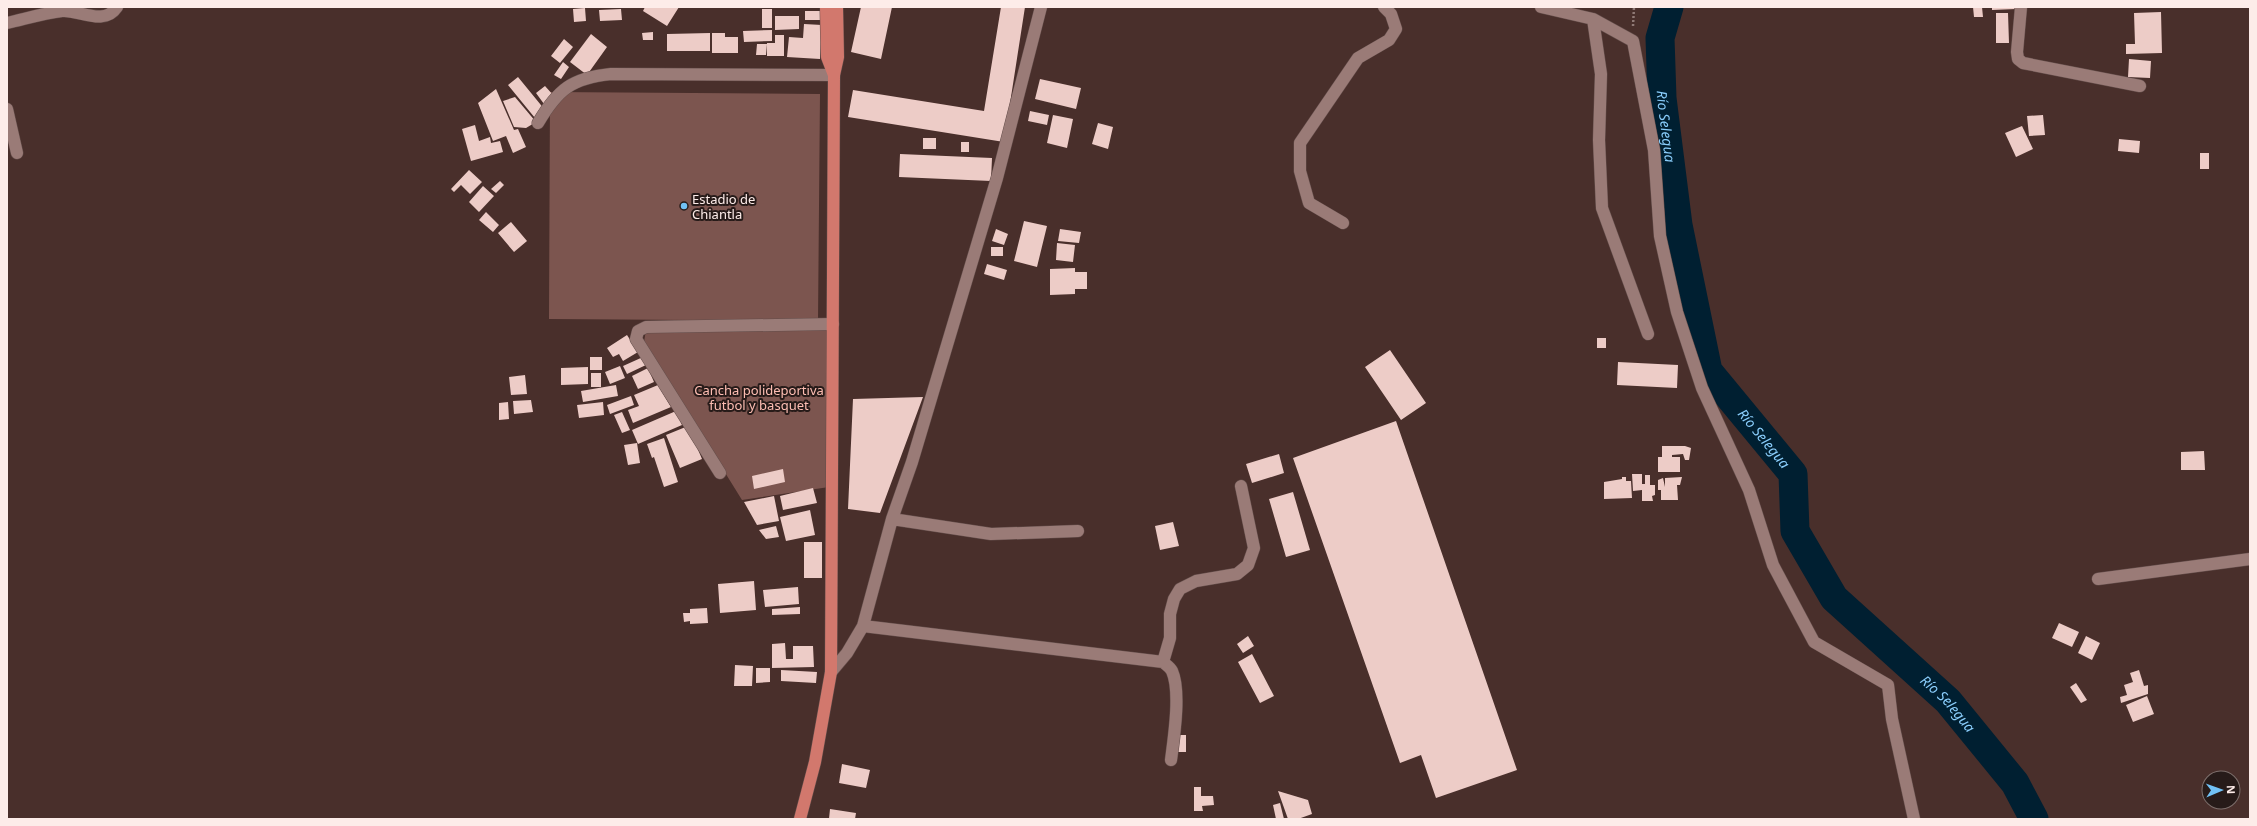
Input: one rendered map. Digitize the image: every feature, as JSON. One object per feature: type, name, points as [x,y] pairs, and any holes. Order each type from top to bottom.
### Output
[{"type":"main road","points":[[826,7],[827,57],[834,75]]},
{"type":"main road","points":[[800,819],[815,762],[831,672],[834,75],[838,57],[837,7]]},
{"type":"street","points":[[7,23],[64,10],[94,16],[111,14],[117,7]]},
{"type":"street","points":[[831,672],[847,653],[864,626],[892,519],[912,462],[997,178],[1041,7]]},
{"type":"street","points":[[1342,223],[1309,204],[1300,171],[1300,143],[1358,58],[1389,40],[1396,29],[1391,14],[1384,7]]},
{"type":"street","points":[[1541,7],[1593,19],[1633,41],[1654,150],[1660,236],[1677,312],[1702,388],[1748,490],[1773,565],[1814,642],[1888,685],[1892,719],[1914,819]]},
{"type":"street","points":[[2020,7],[2018,59],[2031,64],[2140,86]]},
{"type":"street","points":[[1593,19],[1601,74],[1599,140],[1602,208],[1648,334]]},
{"type":"street","points":[[538,123],[551,101],[563,89],[594,76],[611,74],[834,75]]},
{"type":"street","points":[[7,108],[17,154]]},
{"type":"street","points":[[720,473],[636,339],[638,331],[646,327],[833,324]]},
{"type":"street","points":[[1163,662],[1170,638],[1170,614],[1174,599],[1180,589],[1196,581],[1237,574],[1248,565],[1254,548],[1241,486]]},
{"type":"street","points":[[892,519],[991,534],[1078,531]]},
{"type":"street","points":[[2098,579],[2250,560]]},
{"type":"street","points":[[864,626],[1163,662],[1172,669],[1175,681],[1176,722],[1171,760]]},
{"type":"green space","name":"Estadio de Chiantla","points":[[550,92],[820,94],[818,321],[549,319]]},
{"type":"green space","name":"Cancha polideportiva futbol y basquet","points":[[828,328],[829,487],[742,500],[644,342],[646,330]]},
{"type":"building","points":[[645,7],[679,7],[667,26],[643,11]]},
{"type":"building","points":[[861,7],[892,7],[881,59],[851,52]]},
{"type":"building","points":[[1001,7],[1025,7],[1004,142],[848,117],[853,90],[984,111]]},
{"type":"building","points":[[1973,7],[1982,7],[1983,17],[1974,17]]},
{"type":"building","points":[[1992,7],[2016,7],[2016,9],[1992,10]]},
{"type":"building","points":[[585,8],[586,21],[574,22],[573,9]]},
{"type":"building","points":[[621,9],[622,20],[600,21],[599,10]]},
{"type":"building","points":[[762,9],[772,9],[772,28],[762,28]]},
{"type":"building","points":[[805,11],[820,11],[820,20],[805,20]]},
{"type":"building","points":[[2161,12],[2162,53],[2126,54],[2126,44],[2135,44],[2134,13]]},
{"type":"building","points":[[1996,13],[2008,13],[2009,43],[1996,43]]},
{"type":"building","points":[[775,16],[799,16],[799,29],[775,30]]},
{"type":"building","points":[[804,24],[822,25],[820,59],[787,57],[789,37],[803,38]]},
{"type":"building","points":[[772,30],[772,41],[744,42],[743,31]]},
{"type":"building","points":[[653,32],[653,40],[643,40],[642,33]]},
{"type":"building","points":[[710,33],[710,51],[667,51],[667,34]]},
{"type":"building","points":[[712,33],[725,33],[725,37],[738,37],[738,53],[712,53]]},
{"type":"building","points":[[591,34],[607,47],[587,75],[570,62]]},
{"type":"building","points":[[775,35],[784,35],[784,56],[767,56],[767,43],[775,43]]},
{"type":"building","points":[[564,39],[573,47],[560,63],[551,56]]},
{"type":"building","points":[[757,44],[767,44],[766,55],[756,55]]},
{"type":"building","points":[[2129,59],[2151,61],[2150,78],[2128,77]]},
{"type":"building","points":[[563,62],[569,67],[561,79],[554,75]]},
{"type":"building","points":[[518,77],[545,110],[535,118],[508,85]]},
{"type":"building","points":[[1040,79],[1081,88],[1076,109],[1035,99]]},
{"type":"building","points":[[545,86],[554,96],[544,104],[536,93]]},
{"type":"building","points":[[496,89],[514,130],[518,129],[526,147],[513,153],[506,136],[493,141],[478,103]]},
{"type":"building","points":[[515,97],[536,122],[526,128],[514,127],[503,101]]},
{"type":"building","points":[[1030,111],[1049,115],[1047,125],[1028,121]]},
{"type":"building","points":[[1053,115],[1073,119],[1067,148],[1047,143]]},
{"type":"building","points":[[2043,115],[2045,135],[2029,136],[2027,116]]},
{"type":"building","points":[[1098,123],[1113,127],[1108,149],[1092,144]]},
{"type":"building","points":[[475,125],[479,141],[490,137],[491,143],[500,141],[503,152],[471,161],[462,129]]},
{"type":"building","points":[[2022,126],[2033,149],[2016,157],[2005,133]]},
{"type":"building","points":[[923,138],[936,138],[936,149],[923,149]]},
{"type":"building","points":[[2119,139],[2140,141],[2139,153],[2118,151]]},
{"type":"building","points":[[961,142],[969,142],[969,152],[961,152]]},
{"type":"building","points":[[2200,153],[2209,153],[2209,169],[2200,169]]},
{"type":"building","points":[[900,154],[992,158],[991,181],[899,177]]},
{"type":"building","points":[[469,170],[482,182],[470,194],[461,185],[454,192],[451,189]]},
{"type":"building","points":[[500,181],[504,185],[496,193],[491,189]]},
{"type":"building","points":[[483,186],[494,196],[479,212],[469,202]]},
{"type":"building","points":[[486,212],[499,225],[493,232],[479,220]]},
{"type":"building","points":[[1024,221],[1047,226],[1037,267],[1014,261]]},
{"type":"building","points":[[511,222],[527,241],[514,252],[498,233]]},
{"type":"building","points":[[996,229],[1008,234],[1004,245],[992,241]]},
{"type":"building","points":[[1060,229],[1081,232],[1079,243],[1058,241]]},
{"type":"building","points":[[1057,243],[1075,245],[1073,262],[1056,260]]},
{"type":"building","points":[[991,247],[1003,247],[1003,256],[991,256]]},
{"type":"building","points":[[987,264],[1007,270],[1004,280],[984,274]]},
{"type":"building","points":[[1075,268],[1075,272],[1087,272],[1087,289],[1075,289],[1075,294],[1050,295],[1050,269]]},
{"type":"building","points":[[627,335],[638,352],[623,361],[619,354],[613,357],[607,348]]},
{"type":"building","points":[[1597,338],[1606,338],[1606,348],[1597,348]]},
{"type":"building","points":[[1390,350],[1426,403],[1401,420],[1365,367]]},
{"type":"building","points":[[590,357],[602,357],[602,370],[590,370]]},
{"type":"building","points":[[643,357],[646,365],[627,374],[623,366]]},
{"type":"building","points":[[1618,362],[1678,365],[1677,388],[1617,385]]},
{"type":"building","points":[[620,366],[625,378],[610,384],[605,372]]},
{"type":"building","points":[[588,367],[588,384],[561,385],[561,368]]},
{"type":"building","points":[[648,368],[654,382],[638,389],[632,376]]},
{"type":"building","points":[[591,373],[601,373],[601,387],[591,387]]},
{"type":"building","points":[[525,375],[527,394],[511,395],[509,377]]},
{"type":"building","points":[[616,385],[618,396],[583,402],[581,391]]},
{"type":"building","points":[[658,385],[671,407],[633,423],[628,410],[639,406],[634,395]]},
{"type":"building","points":[[631,396],[634,405],[610,414],[607,405]]},
{"type":"building","points":[[923,397],[880,513],[848,509],[853,399]]},
{"type":"building","points":[[531,400],[533,412],[514,414],[513,401]]},
{"type":"building","points":[[508,402],[509,419],[499,420],[499,403]]},
{"type":"building","points":[[603,402],[604,415],[579,418],[577,405]]},
{"type":"building","points":[[676,411],[682,425],[638,444],[632,430]]},
{"type":"building","points":[[622,412],[630,430],[622,433],[614,415]]},
{"type":"building","points":[[1396,421],[1517,770],[1436,798],[1421,755],[1400,763],[1293,458]]},
{"type":"building","points":[[688,426],[702,459],[680,468],[666,435]]},
{"type":"building","points":[[664,438],[678,482],[664,487],[654,457],[652,458],[647,444]]},
{"type":"building","points":[[637,443],[640,463],[628,465],[624,445]]},
{"type":"building","points":[[1662,446],[1685,446],[1691,448],[1689,460],[1685,460],[1683,454],[1672,455],[1672,457],[1680,457],[1680,472],[1658,472],[1658,457],[1662,457]]},
{"type":"building","points":[[2204,451],[2205,470],[2181,470],[2181,452]]},
{"type":"building","points":[[1279,454],[1284,473],[1252,483],[1246,464]]},
{"type":"building","points":[[783,469],[785,482],[754,489],[752,476]]},
{"type":"building","points":[[1632,474],[1642,474],[1642,484],[1645,484],[1645,475],[1650,475],[1650,485],[1655,485],[1655,495],[1652,496],[1653,501],[1642,501],[1642,490],[1633,491]]},
{"type":"building","points":[[1622,477],[1626,477],[1626,481],[1631,481],[1632,498],[1604,499],[1604,482],[1622,479]]},
{"type":"building","points":[[1682,477],[1680,485],[1677,485],[1678,500],[1661,500],[1661,490],[1658,490],[1658,480],[1663,478],[1665,487],[1665,478]]},
{"type":"building","points":[[813,488],[817,503],[783,510],[780,496]]},
{"type":"building","points":[[1293,492],[1310,550],[1286,557],[1269,499]]},
{"type":"building","points":[[774,496],[779,521],[757,525],[744,502]]},
{"type":"building","points":[[810,510],[815,535],[786,541],[780,517]]},
{"type":"building","points":[[1173,522],[1179,546],[1160,550],[1155,526]]},
{"type":"building","points":[[776,526],[779,537],[766,539],[759,530]]},
{"type":"building","points":[[804,542],[822,542],[822,578],[804,578]]},
{"type":"building","points":[[754,581],[756,610],[720,613],[718,584]]},
{"type":"building","points":[[798,587],[799,604],[765,607],[763,590]]},
{"type":"building","points":[[800,607],[800,614],[772,615],[772,609]]},
{"type":"building","points":[[707,608],[708,623],[690,624],[690,621],[684,622],[683,613],[690,613],[690,609]]},
{"type":"building","points":[[2059,623],[2079,632],[2072,647],[2052,638]]},
{"type":"building","points":[[1248,636],[1254,646],[1243,653],[1237,644]]},
{"type":"building","points":[[2086,636],[2100,643],[2092,660],[2078,653]]},
{"type":"building","points":[[785,643],[786,659],[793,659],[793,646],[813,646],[814,667],[772,668],[772,644]]},
{"type":"building","points":[[1252,654],[1274,696],[1260,703],[1238,662]]},
{"type":"building","points":[[735,665],[753,666],[752,686],[734,686]]},
{"type":"building","points":[[756,668],[770,668],[770,682],[756,683]]},
{"type":"building","points":[[781,670],[817,672],[816,683],[781,681]]},
{"type":"building","points":[[2139,670],[2144,686],[2148,685],[2148,694],[2121,703],[2120,697],[2127,695],[2124,685],[2133,682],[2130,673]]},
{"type":"building","points":[[2076,683],[2087,700],[2081,703],[2070,687]]},
{"type":"building","points":[[2147,696],[2154,714],[2133,722],[2126,705]]},
{"type":"building","points":[[1178,735],[1186,735],[1186,752],[1178,752]]},
{"type":"building","points":[[842,764],[870,770],[866,788],[839,783]]},
{"type":"building","points":[[1194,787],[1201,787],[1201,796],[1213,796],[1214,805],[1202,806],[1203,811],[1194,811]]},
{"type":"building","points":[[1278,791],[1308,800],[1312,814],[1298,819],[1288,819]]},
{"type":"building","points":[[1280,803],[1284,819],[1276,819],[1273,805]]},
{"type":"building","points":[[830,809],[856,813],[855,819],[829,819]]},
{"type":"waterway","name":"Río Selegua","points":[[1669,7],[1660,38],[1662,98],[1678,225],[1708,371],[1793,474],[1795,531],[1834,598],[1948,701],[2015,783],[2034,819]]},
{"type":"place","name":"Estadio de Chiantla","points":[[684,206]]}]
